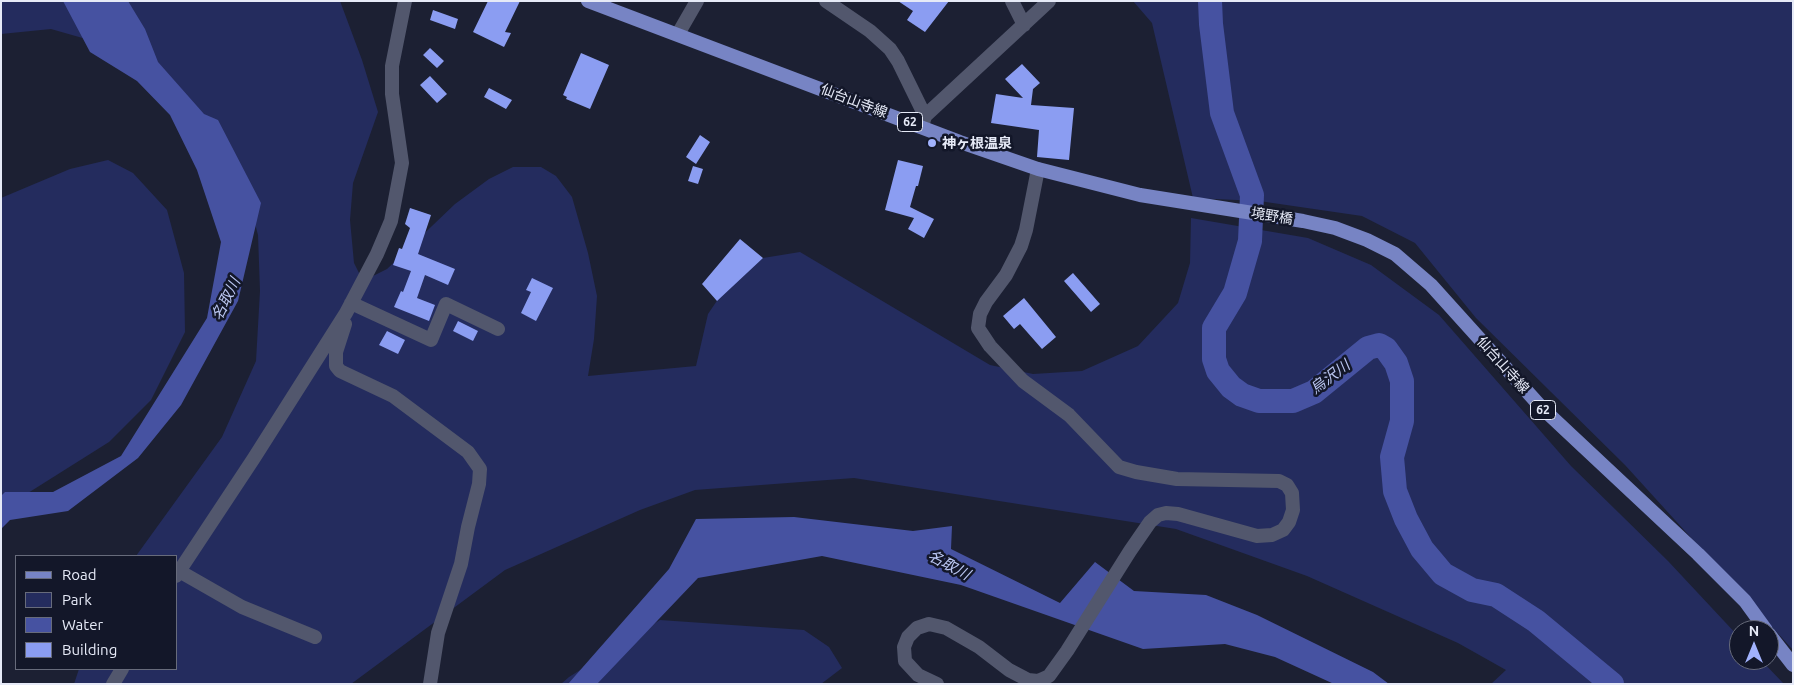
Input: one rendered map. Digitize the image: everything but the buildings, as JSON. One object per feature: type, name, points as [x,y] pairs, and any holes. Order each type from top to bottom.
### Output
[{"type":"main road","name":"仙台山寺線","points":[[588,1],[923,121],[960,142],[1038,169],[1140,195],[1242,211]]},
{"type":"main road","name":"境野橋","points":[[1242,211],[1302,221]]},
{"type":"main road","name":"仙台山寺線","points":[[1302,221],[1335,228],[1367,240],[1395,254],[1430,285],[1541,408],[1698,554],[1744,602],[1758,620]]},
{"type":"main road","points":[[1779,647],[1793,665]]},
{"type":"street","points":[[315,637],[242,607],[178,573],[254,458],[348,308],[377,254],[391,221],[402,162],[392,94],[392,66],[405,1]]},
{"type":"street","points":[[678,34],[697,1]]},
{"type":"street","points":[[826,1],[870,31],[890,48],[898,61],[923,121],[1049,1]]},
{"type":"street","points":[[1012,1],[1024,25]]},
{"type":"street","points":[[936,684],[918,675],[905,661],[904,647],[908,636],[917,628],[929,624],[946,628],[979,647],[1009,670],[1028,680],[1038,681],[1049,676],[1067,651],[1130,551],[1150,522],[1158,516],[1166,513],[1178,514],[1257,536],[1272,535],[1283,530],[1290,522],[1293,510],[1292,493],[1287,485],[1279,481],[1177,479],[1136,472],[1119,466],[1068,415],[1024,381],[990,346],[978,328],[980,314],[986,302],[1006,274],[1021,246],[1038,169]]},
{"type":"street","points":[[348,308],[431,340],[446,304],[498,329]]},
{"type":"street","points":[[348,308],[336,352],[336,366],[340,371],[393,396],[468,452],[480,469],[479,484],[468,526],[461,564],[438,633],[430,684]]},
{"type":"street","points":[[113,684],[121,670]]},
{"type":"green space","points":[[1,1],[340,1],[362,60],[378,112],[353,183],[350,220],[354,263],[363,281],[387,269],[455,204],[489,179],[513,167],[541,167],[556,176],[572,197],[588,253],[597,296],[594,339],[588,376],[696,366],[708,314],[729,283],[763,258],[800,252],[990,365],[1033,374],[1082,371],[1138,346],[1178,303],[1190,263],[1191,218],[1308,238],[1371,265],[1439,315],[1571,466],[1668,561],[1729,626],[1729,670],[1771,670],[1784,684],[1491,684],[1506,670],[1458,643],[1307,576],[1176,529],[854,478],[695,490],[640,510],[505,570],[351,684],[74,684],[79,670],[178,670],[178,555],[137,555],[222,437],[256,361],[260,291],[258,235],[246,190],[142,55],[51,29],[1,34]]},
{"type":"green space","points":[[1133,1],[1793,1],[1793,650],[1779,635],[1779,620],[1766,620],[1625,465],[1476,318],[1415,243],[1362,216],[1259,201],[1193,198],[1152,23]]},
{"type":"green space","points":[[108,160],[133,173],[167,210],[184,273],[185,332],[151,400],[109,442],[1,510],[1,198],[70,169]]},
{"type":"green space","points":[[660,620],[804,630],[829,647],[842,668],[821,684],[561,684],[569,677]]},
{"type":"water","name":"名取川","points":[[63,1],[128,1],[145,29],[158,62],[204,114],[218,120],[261,203],[238,301],[181,405],[138,458],[68,511],[10,520],[1,529],[1,496],[5,492],[53,492],[121,456],[207,318],[221,242],[197,170],[170,115],[137,81],[90,52]]},
{"type":"water","name":"名取川","points":[[794,517],[913,531],[952,526],[951,549],[1060,603],[1095,562],[1134,591],[1206,595],[1257,615],[1373,672],[1389,684],[1334,684],[1275,657],[1225,644],[1143,649],[961,585],[822,556],[698,578],[597,684],[568,684],[669,569],[696,519]]},
{"type":"waterway","name":"烏沢川","points":[[1210,1],[1222,113],[1252,195],[1250,241],[1235,293],[1214,328],[1214,359],[1218,371],[1231,387],[1242,395],[1259,401],[1293,401],[1314,392],[1368,348],[1379,345],[1386,349],[1396,363],[1402,381],[1402,421],[1392,457],[1395,491],[1406,519],[1422,549],[1443,574],[1472,590],[1496,595],[1536,621],[1612,684]]},
{"type":"place","name":"神ヶ根温泉","points":[[932,143]]}]
